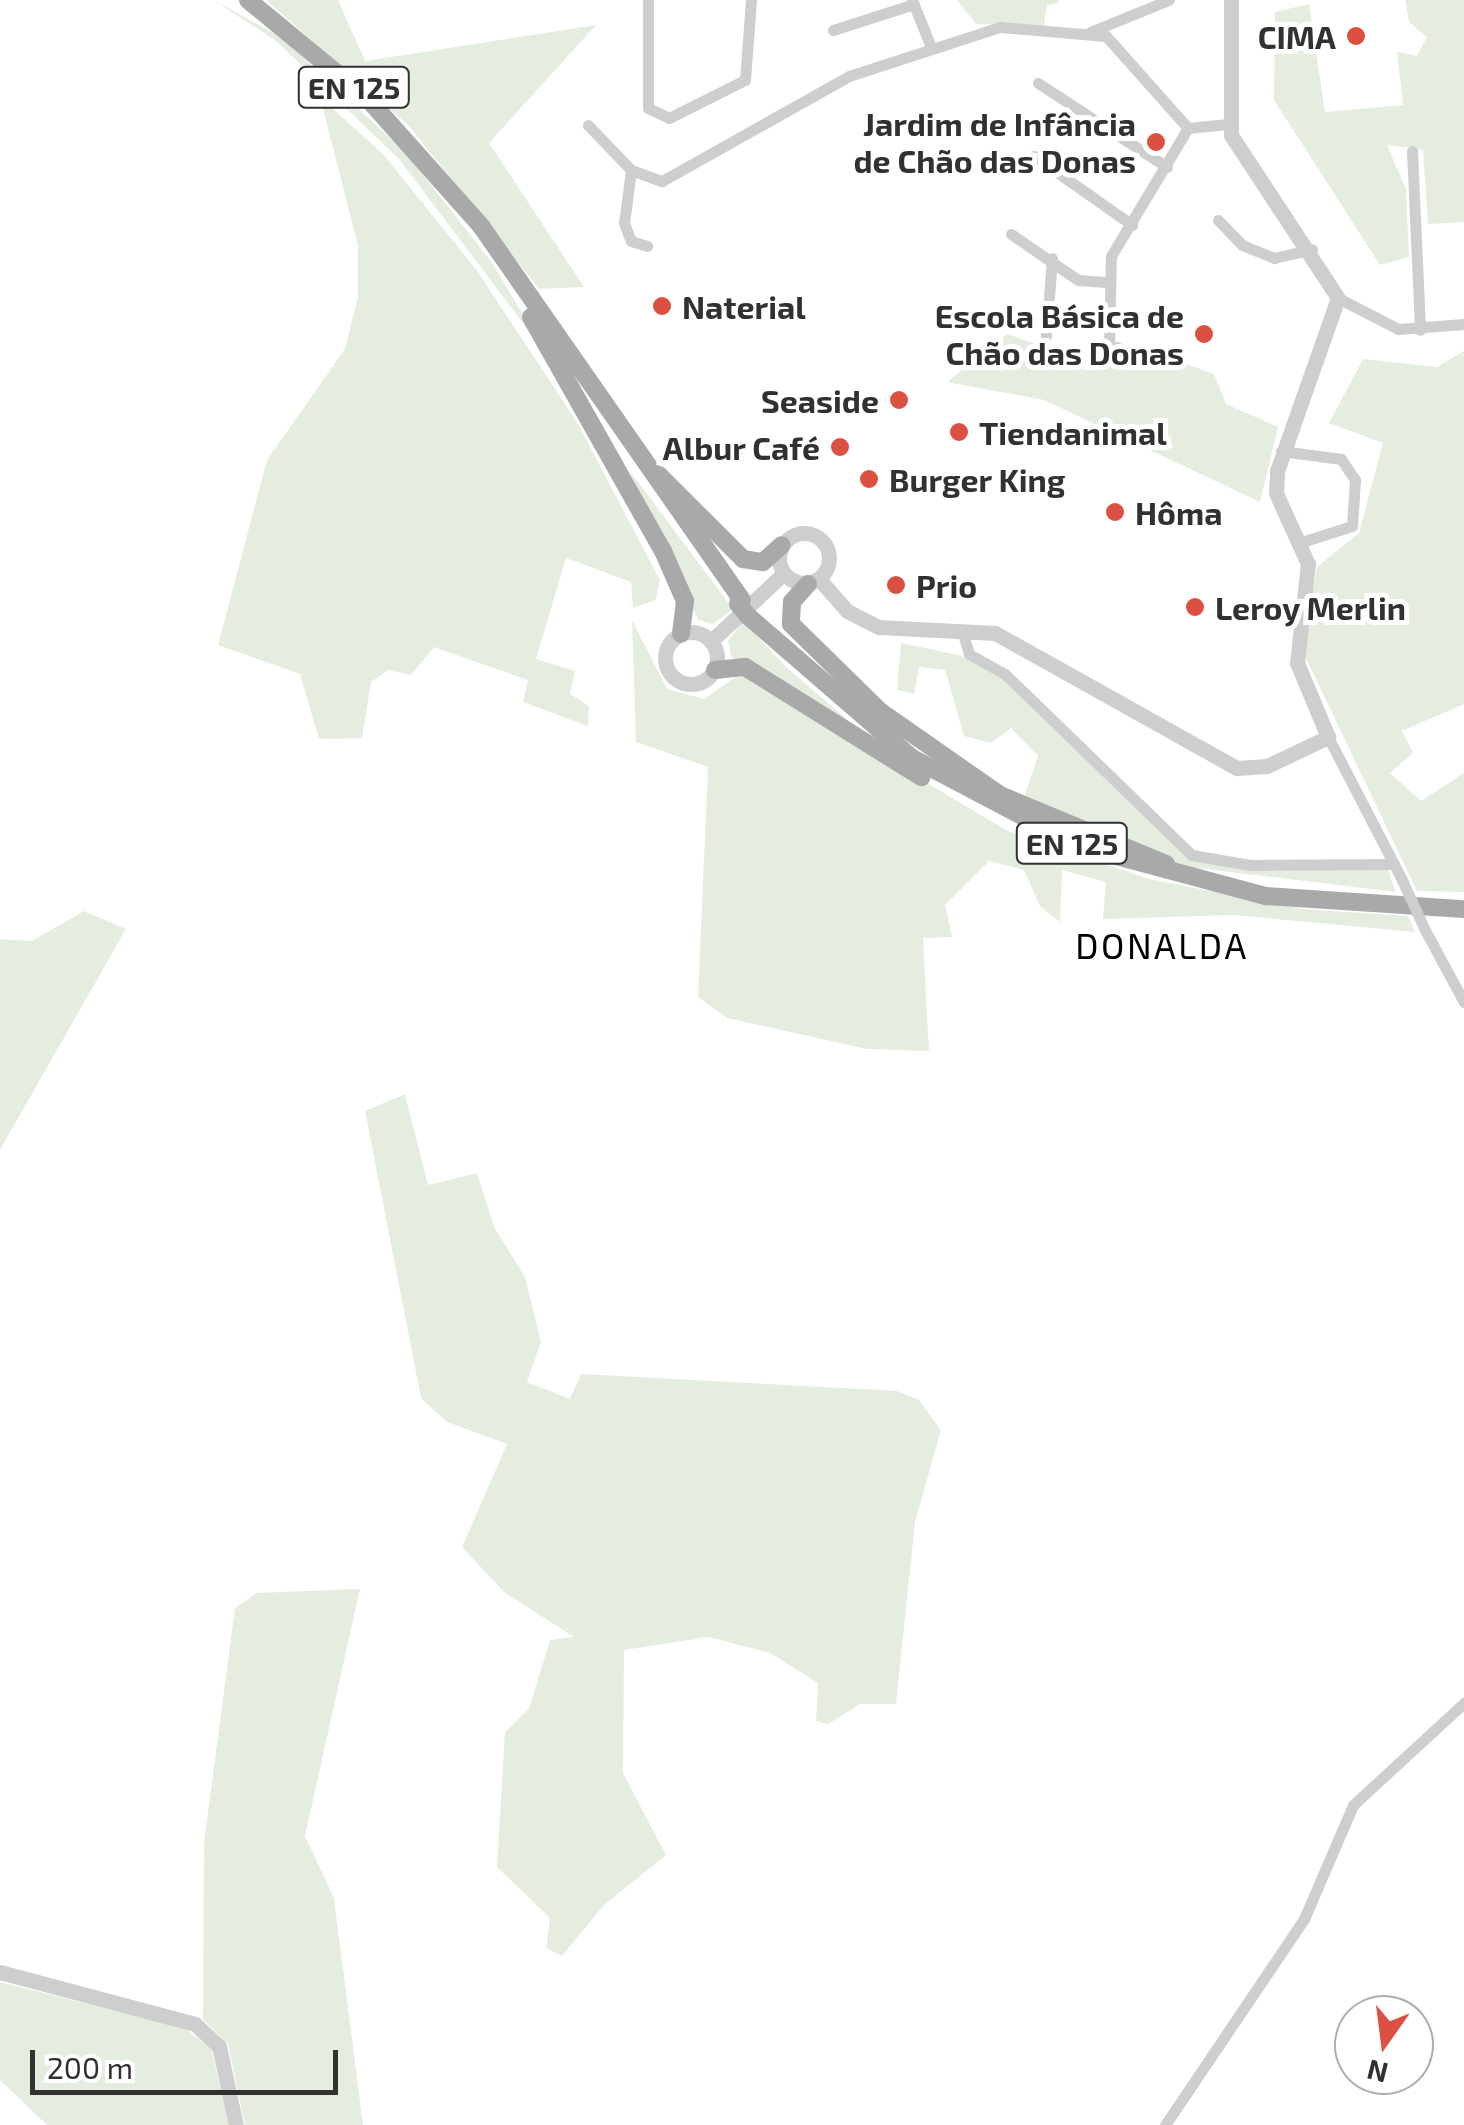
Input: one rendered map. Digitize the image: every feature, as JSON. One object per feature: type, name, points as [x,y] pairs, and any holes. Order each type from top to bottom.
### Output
[{"type":"main road","name":"EN 125","points":[[248,0],[368,100],[447,187],[745,608],[841,705],[951,784],[1079,846],[1214,886],[1464,909]]},
{"type":"main road","points":[[478,227],[666,483],[743,559],[763,562],[782,545]]},
{"type":"main road","points":[[478,227],[634,490],[685,602],[681,634]]},
{"type":"main road","points":[[813,581],[792,602],[791,624],[881,712],[1000,794],[1185,871]]},
{"type":"main road","name":"EN 125","points":[[745,608],[854,709],[946,773],[1065,832],[1185,871],[1314,893],[1464,900]]},
{"type":"main road","points":[[715,670],[745,666],[896,764],[1012,824],[1112,863],[1214,886]]},
{"type":"street","points":[[648,0],[648,108],[668,118],[745,80],[751,0]]},
{"type":"street","points":[[588,125],[631,170],[662,182],[849,76],[1000,27],[1089,32],[1169,0]]},
{"type":"street","points":[[833,30],[913,2],[931,47]]},
{"type":"street","points":[[1232,4],[1228,124],[1312,249],[1338,298],[1380,323],[1420,330],[1464,324]]},
{"type":"street","points":[[1089,32],[1124,52],[1188,128]]},
{"type":"street","points":[[1038,83],[1167,167]]},
{"type":"street","points":[[1188,128],[1228,124]]},
{"type":"street","points":[[1118,347],[1110,348],[1111,256],[1188,128]]},
{"type":"street","points":[[1412,151],[1420,330]]},
{"type":"street","points":[[1034,156],[1132,225]]},
{"type":"street","points":[[631,170],[624,223],[631,240],[647,246]]},
{"type":"street","points":[[1218,220],[1242,245],[1274,258],[1312,249]]},
{"type":"street","points":[[1011,234],[1052,258],[1078,280],[1109,282]]},
{"type":"street","points":[[1046,336],[1052,258]]},
{"type":"street","points":[[1338,298],[1280,450],[1276,493],[1302,542],[1307,582],[1294,637],[1328,737],[1464,1002]]},
{"type":"street","points":[[1280,450],[1341,459],[1354,480],[1352,526],[1302,542]]},
{"type":"street","points":[[711,641],[783,574],[782,545],[798,534],[821,540],[829,560],[813,581]]},
{"type":"street","points":[[783,574],[813,581],[847,612],[878,627],[1004,637],[1237,768],[1267,766],[1328,737]]},
{"type":"street","points":[[962,632],[969,654],[1005,674],[1192,855],[1250,865],[1394,864]]},
{"type":"street","points":[[681,634],[711,641],[715,670],[690,685],[669,673],[666,648],[681,634]]},
{"type":"street","points":[[1165,2125],[1304,1919],[1353,1805],[1464,1703]]},
{"type":"street","points":[[0,1972],[194,2024],[219,2046],[236,2125]]},
{"type":"shaded area","points":[[213,0],[281,37],[406,153],[493,264],[547,355],[399,159],[275,40]]},
{"type":"shaded area","points":[[266,0],[338,0],[365,61],[596,25],[489,143],[584,287],[539,289],[409,126]]},
{"type":"shaded area","points":[[957,0],[1059,3],[1047,5],[1044,26],[976,24]]},
{"type":"shaded area","points":[[1405,0],[1464,0],[1464,222],[1428,224],[1423,150],[1387,145],[1406,189],[1409,257],[1380,265],[1274,100],[1275,12],[1309,4],[1325,112],[1403,105],[1397,52],[1417,56],[1427,37],[1409,22]]},
{"type":"shaded area","points":[[320,97],[384,155],[478,272],[578,424],[660,580],[656,600],[633,608],[631,582],[566,558],[536,659],[575,671],[570,694],[589,706],[588,726],[523,702],[528,680],[434,647],[411,675],[388,670],[371,682],[362,738],[319,739],[300,674],[218,645],[267,460],[345,349],[358,296],[358,246]]},
{"type":"shaded area","points":[[1007,334],[1073,357],[1162,355],[1214,374],[1226,404],[1278,427],[1260,502],[1044,400],[947,382]]},
{"type":"shaded area","points":[[1464,351],[1464,704],[1402,731],[1413,753],[1390,773],[1421,801],[1464,773],[1464,892],[1417,891],[1303,652],[1317,567],[1359,533],[1383,443],[1329,423],[1363,359],[1437,367]]},
{"type":"shaded area","points":[[629,470],[733,609],[713,624],[698,620]]},
{"type":"shaded area","points":[[632,620],[667,689],[704,699],[741,673],[1008,831],[1149,879],[1302,909],[1408,916],[1415,932],[1234,915],[1103,919],[1106,882],[1062,870],[1060,922],[1040,906],[1024,870],[989,861],[945,905],[952,937],[923,938],[929,1051],[867,1049],[727,1018],[698,997],[708,767],[636,742]]},
{"type":"shaded area","points":[[743,621],[785,666],[851,723],[731,657],[728,641]]},
{"type":"shaded area","points":[[901,643],[959,655],[1010,681],[1190,859],[1388,870],[1396,892],[1188,867],[1023,800],[1038,756],[1011,728],[991,743],[964,736],[945,670],[919,667],[914,694],[897,690]]},
{"type":"shaded area","points":[[84,911],[126,929],[0,1150],[0,939],[32,941]]},
{"type":"shaded area","points":[[405,1094],[428,1185],[477,1173],[494,1227],[525,1277],[541,1342],[527,1382],[570,1399],[581,1374],[897,1391],[919,1400],[941,1430],[915,1522],[896,1704],[860,1704],[828,1724],[816,1721],[818,1683],[770,1653],[709,1637],[624,1650],[623,1773],[666,1855],[604,1905],[562,1956],[546,1948],[550,1918],[497,1867],[505,1732],[529,1709],[550,1640],[574,1637],[504,1592],[462,1547],[507,1444],[447,1422],[421,1398],[365,1111]]},
{"type":"shaded area","points":[[360,1589],[305,1836],[334,1898],[363,2125],[245,2125],[228,2044],[203,2019],[204,1843],[235,1608],[257,1593]]},
{"type":"shaded area","points":[[0,1982],[184,2028],[211,2048],[229,2125],[47,2125],[0,2080]]},
{"type":"place","name":"CIMA","points":[[1356,36]]},
{"type":"place","name":"Jardim de Infância de Chão das Donas","points":[[1156,142]]},
{"type":"place","name":"Naterial","points":[[662,306]]},
{"type":"place","name":"Escola Básica de Chão das Donas","points":[[1204,334]]},
{"type":"place","name":"Seaside","points":[[899,400]]},
{"type":"place","name":"Tiendanimal","points":[[959,432]]},
{"type":"place","name":"Albur Café","points":[[840,447]]},
{"type":"place","name":"Burger King","points":[[869,479]]},
{"type":"place","name":"Hôma","points":[[1115,512]]},
{"type":"place","name":"Prio","points":[[896,585]]},
{"type":"place","name":"Leroy Merlin","points":[[1195,607]]},
{"type":"district","name":"DONALDA","points":[[1162,945]]}]
